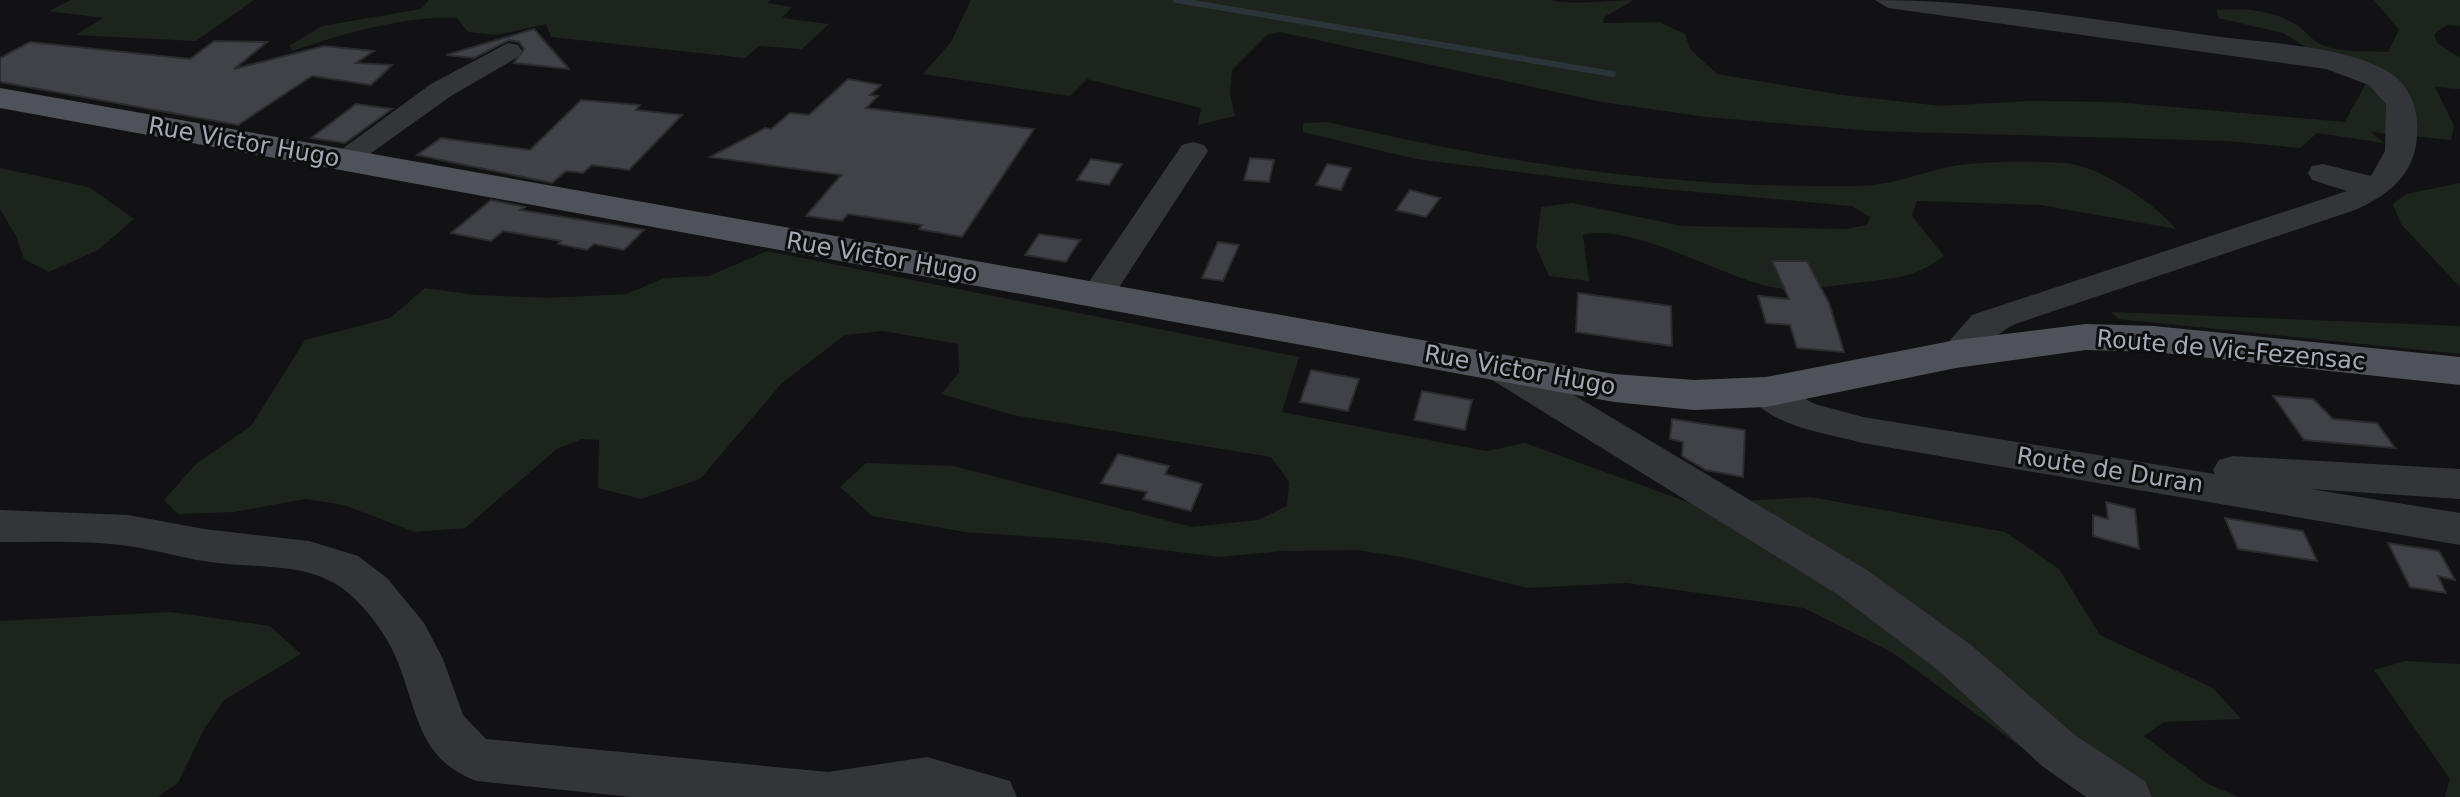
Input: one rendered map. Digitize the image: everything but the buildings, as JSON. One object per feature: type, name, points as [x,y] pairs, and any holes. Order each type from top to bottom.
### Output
[{"type":"main road","name":"Rue Victor Hugo","points":[[0,98],[1614,388],[1694,395],[1766,392]]},
{"type":"main road","name":"Route de Vic-Fezensac","points":[[1766,392],[1956,354],[2086,337],[2154,339],[2460,371]]},
{"type":"street","points":[[1888,0],[2291,55],[2369,74],[2394,89],[2403,106],[2402,157],[2374,189],[2292,221],[2005,315],[1985,323],[1956,354]]},
{"type":"street","points":[[342,160],[441,90],[508,51]]},
{"type":"street","points":[[1097,295],[1193,151]]},
{"type":"street","points":[[2323,173],[2374,189]]},
{"type":"street","points":[[1497,366],[1852,582],[1955,658],[2059,751],[2127,797]]},
{"type":"street","name":"Route de Duran","points":[[1766,392],[1802,414],[1863,430],[2192,482],[2460,529]]},
{"type":"street","points":[[2192,482],[2239,468],[2460,484]]},
{"type":"street","points":[[0,526],[118,529],[203,545],[312,558],[335,565],[359,578],[411,639],[423,663],[445,733],[460,752],[477,760],[752,790],[842,795],[927,779],[992,797]]},
{"type":"shaded area","points":[[71,0],[254,0],[196,41],[75,35],[103,18],[49,11]]},
{"type":"shaded area","points":[[429,0],[770,0],[767,3],[792,7],[782,18],[829,24],[802,49],[759,46],[745,58],[551,37],[546,24],[497,35],[468,32],[457,18],[396,23],[352,32],[293,51],[289,46],[322,26],[421,9]]},
{"type":"shaded area","points":[[971,0],[1550,0],[1581,3],[1634,0],[1604,17],[1603,23],[1659,22],[1685,34],[1690,49],[1717,74],[1842,95],[1941,106],[2028,101],[2115,102],[2345,122],[2366,83],[2283,33],[2218,18],[2217,10],[2247,10],[2286,19],[2320,44],[2336,49],[2388,52],[2399,30],[2374,0],[2460,0],[2460,26],[2447,25],[2434,34],[2437,43],[2460,58],[2460,89],[2435,87],[2454,126],[2451,140],[2371,132],[2384,143],[2317,133],[2300,148],[2227,141],[1871,131],[1706,117],[1602,102],[1280,32],[1267,35],[1232,70],[1230,94],[1235,116],[1198,125],[1201,108],[1087,79],[1070,96],[923,74],[951,42]]},
{"type":"shaded area","points":[[1328,122],[1526,161],[1592,171],[1725,183],[1860,186],[1960,165],[2063,163],[2093,170],[2109,178],[2140,197],[2176,229],[2041,205],[1917,201],[1912,216],[1944,256],[1924,269],[1897,277],[1817,288],[1771,287],[1650,243],[1603,233],[1583,235],[1589,281],[1549,276],[1536,247],[1541,207],[1572,203],[1682,226],[1846,229],[1867,225],[1870,217],[1851,206],[1620,185],[1416,159],[1303,132],[1303,123]]},
{"type":"shaded area","points":[[0,168],[89,187],[134,219],[98,250],[49,272],[24,259],[16,236],[0,209]]},
{"type":"shaded area","points":[[2460,183],[2460,287],[2401,224],[2393,204],[2406,194]]},
{"type":"shaded area","points":[[767,251],[1299,357],[1282,412],[1486,451],[1525,443],[1693,504],[1811,497],[2005,532],[2059,569],[2100,635],[2213,688],[2241,719],[2164,722],[2144,736],[2208,784],[2239,797],[2089,797],[1893,653],[1804,608],[1627,583],[1527,588],[1408,558],[1357,550],[1283,551],[1219,557],[1081,540],[965,532],[872,516],[840,487],[866,463],[954,466],[1192,527],[1258,520],[1287,506],[1289,482],[1271,457],[1013,415],[941,394],[959,373],[958,344],[883,331],[845,335],[782,383],[700,479],[641,499],[598,488],[599,440],[582,439],[557,449],[465,528],[415,532],[344,505],[305,499],[234,512],[178,514],[164,500],[197,463],[251,426],[305,340],[390,318],[425,288],[475,295],[549,298],[626,294],[665,278],[709,276]]},
{"type":"shaded area","points":[[2111,312],[2460,326],[2460,354],[2119,319]]},
{"type":"shaded area","points":[[171,612],[270,626],[301,654],[224,700],[204,729],[178,783],[158,797],[0,797],[0,621]]},
{"type":"shaded area","points":[[2405,661],[2460,664],[2460,797],[2445,797],[2450,779],[2374,670]]},
{"type":"waterway","points":[[1176,0],[1613,74]]}]
